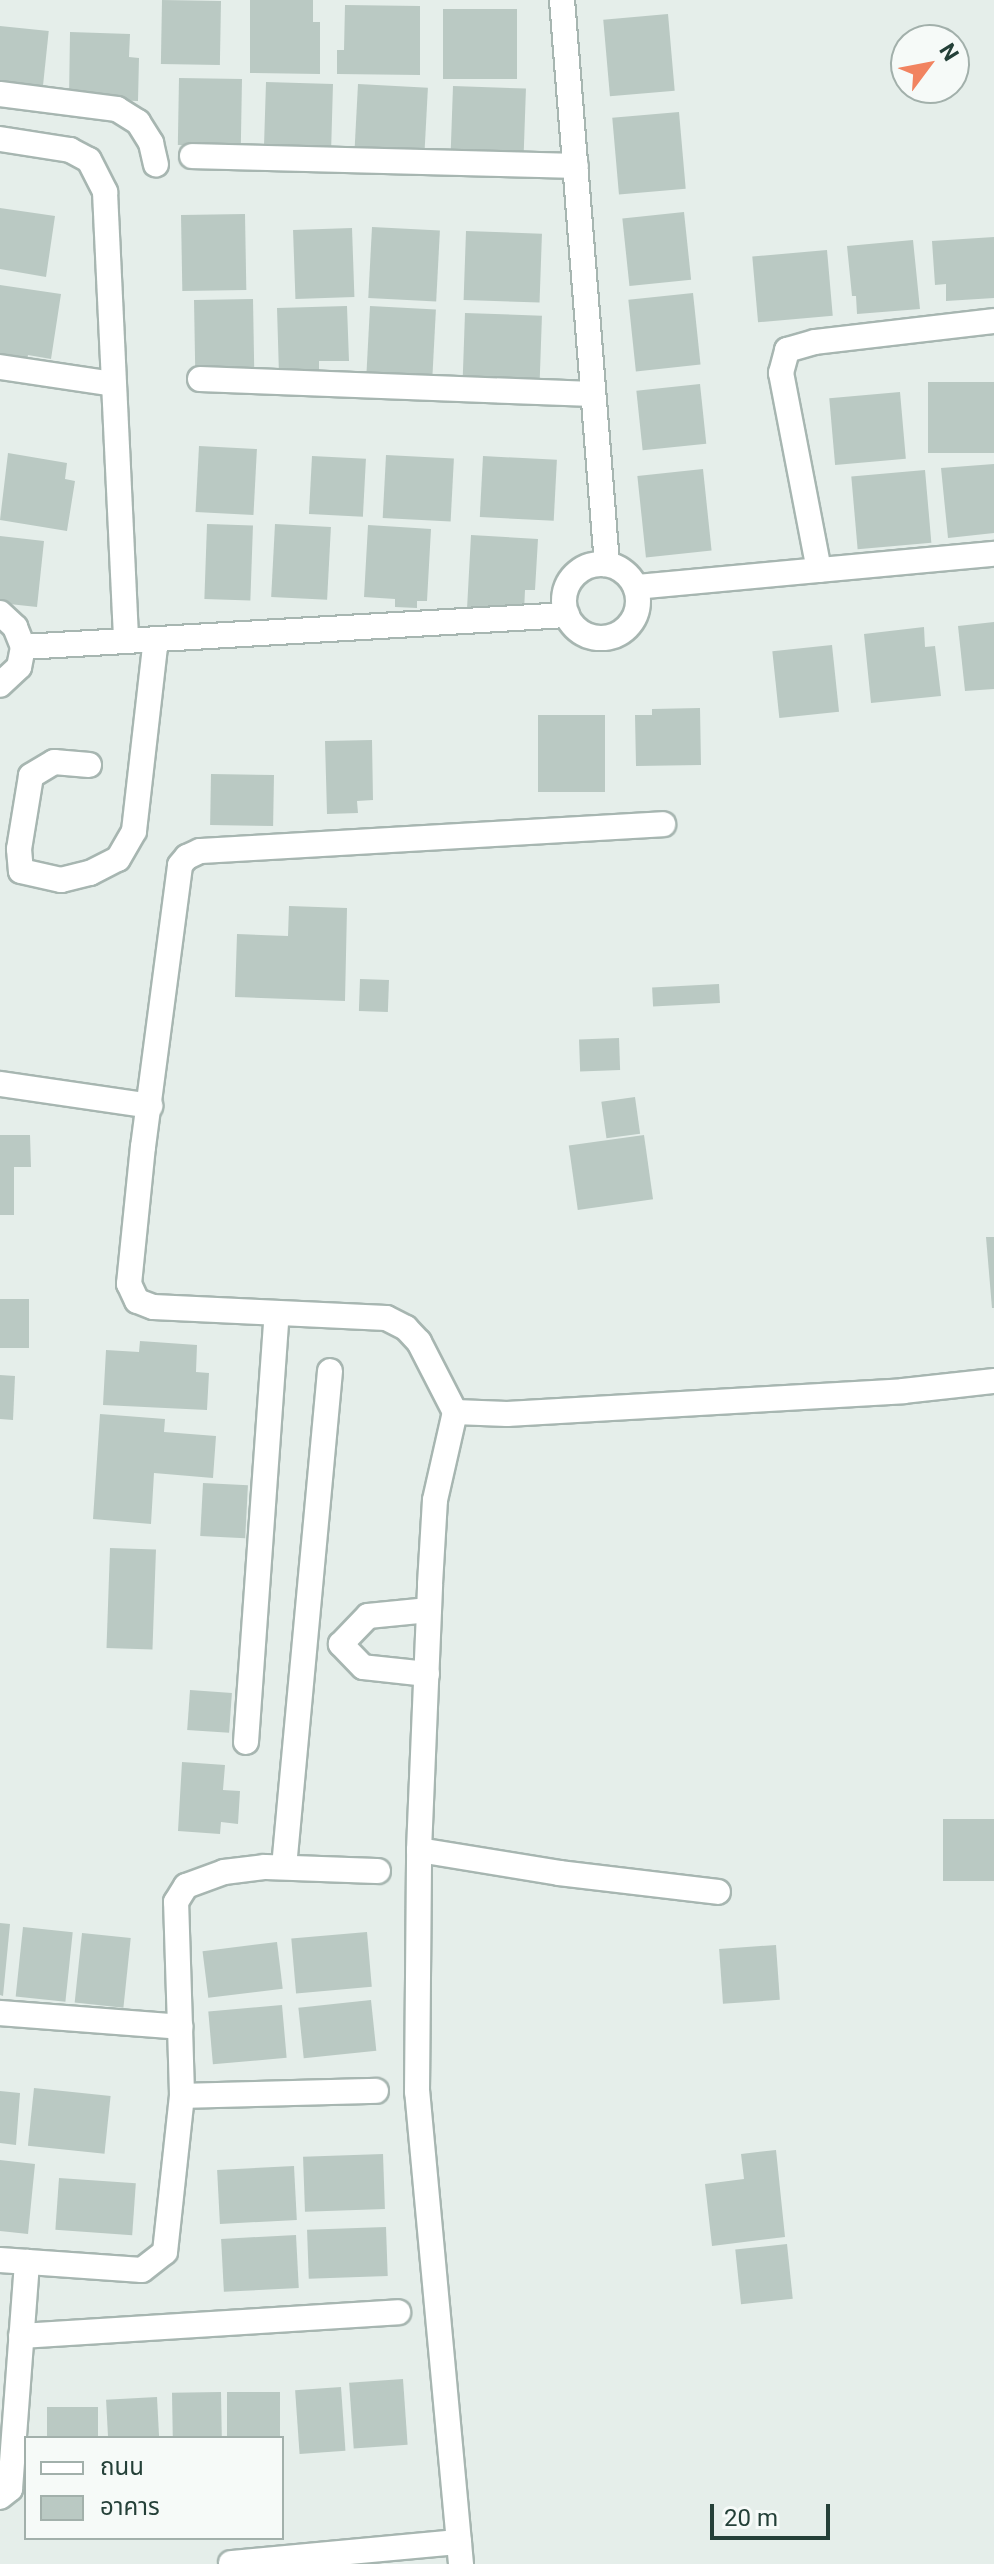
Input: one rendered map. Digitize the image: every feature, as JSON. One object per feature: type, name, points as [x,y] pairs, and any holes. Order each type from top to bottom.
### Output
[{"type":"street","points":[[562,0],[607,564]]},
{"type":"street","points":[[0,94],[117,109],[138,122],[151,143],[156,164]]},
{"type":"street","points":[[0,139],[70,150],[89,160],[105,192],[126,641]]},
{"type":"street","points":[[192,156],[576,166]]},
{"type":"street","points":[[819,570],[781,373],[787,350],[815,342],[994,321]]},
{"type":"street","points":[[0,367],[114,384]]},
{"type":"street","points":[[200,379],[593,394]]},
{"type":"street","points":[[636,587],[994,554]]},
{"type":"street","points":[[607,564],[624,572],[636,587],[638,607],[631,624],[615,636],[596,638],[578,631],[567,615],[564,596],[572,578],[587,566],[607,564]]},
{"type":"street","points":[[0,613],[15,627],[23,647],[19,667],[0,685]]},
{"type":"street","points":[[23,647],[567,615]]},
{"type":"street","points":[[89,765],[54,762],[31,776],[19,849],[21,871],[61,880],[90,873],[118,859],[134,831],[156,639]]},
{"type":"street","points":[[231,2563],[460,2553],[417,2092],[419,1850],[435,1500],[455,1412],[419,1342],[406,1328],[386,1318],[153,1307],[137,1301],[129,1284],[180,865],[187,857],[200,851],[663,824]]},
{"type":"street","points":[[0,1084],[150,1106]]},
{"type":"street","points":[[246,1742],[277,1313]]},
{"type":"street","points":[[284,1867],[330,1371]]},
{"type":"street","points":[[455,1412],[507,1414],[903,1391],[994,1381]]},
{"type":"street","points":[[341,1644],[368,1616],[429,1610]]},
{"type":"street","points":[[304,1643],[341,1644],[363,1667],[427,1674]]},
{"type":"street","points":[[419,1850],[573,1875],[718,1892]]},
{"type":"street","points":[[0,2260],[142,2270],[165,2252],[182,2096],[176,1902],[186,1886],[224,1872],[284,1867],[378,1871]]},
{"type":"street","points":[[0,2013],[180,2027]]},
{"type":"street","points":[[182,2096],[376,2091]]},
{"type":"street","points":[[0,2497],[10,2489],[27,2262]]},
{"type":"street","points":[[21,2336],[398,2312]]},
{"type":"building","points":[[162,0],[221,1],[220,65],[161,64]]},
{"type":"building","points":[[250,0],[313,0],[313,22],[320,22],[320,74],[250,73]]},
{"type":"building","points":[[345,5],[420,6],[420,75],[337,74],[337,50],[344,50]]},
{"type":"building","points":[[443,9],[517,9],[517,79],[443,79]]},
{"type":"building","points":[[668,14],[675,91],[610,96],[603,20]]},
{"type":"building","points":[[0,26],[49,31],[43,87],[0,82]]},
{"type":"building","points":[[70,32],[130,34],[129,57],[139,58],[138,101],[69,99]]},
{"type":"building","points":[[179,78],[242,79],[241,146],[178,145]]},
{"type":"building","points":[[266,82],[333,84],[331,154],[297,153],[297,146],[264,146]]},
{"type":"building","points":[[358,84],[428,88],[425,153],[355,149]]},
{"type":"building","points":[[453,86],[526,89],[523,161],[450,158]]},
{"type":"building","points":[[679,112],[686,189],[619,195],[612,118]]},
{"type":"building","points":[[0,208],[55,216],[46,277],[0,269]]},
{"type":"building","points":[[684,212],[691,280],[629,286],[622,218]]},
{"type":"building","points":[[245,214],[246,290],[182,291],[181,215]]},
{"type":"building","points":[[372,227],[440,231],[436,301],[368,298]]},
{"type":"building","points":[[352,228],[354,297],[295,299],[293,230]]},
{"type":"building","points":[[466,231],[542,234],[540,303],[464,300]]},
{"type":"building","points":[[994,237],[994,298],[946,301],[946,284],[935,285],[932,241]]},
{"type":"building","points":[[913,240],[920,309],[857,314],[847,246]]},
{"type":"building","points":[[827,250],[833,316],[758,322],[752,257]]},
{"type":"building","points":[[0,285],[61,294],[51,359],[28,355],[27,361],[0,357]]},
{"type":"building","points":[[693,293],[701,365],[636,371],[628,300]]},
{"type":"building","points":[[253,299],[254,372],[195,373],[194,300]]},
{"type":"building","points":[[347,306],[349,361],[319,361],[319,375],[279,375],[277,308]]},
{"type":"building","points":[[370,306],[436,309],[432,378],[366,375]]},
{"type":"building","points":[[465,313],[542,316],[540,386],[463,383]]},
{"type":"building","points":[[928,382],[994,382],[994,453],[928,453]]},
{"type":"building","points":[[700,384],[706,444],[643,450],[636,391]]},
{"type":"building","points":[[900,392],[906,459],[835,465],[829,398]]},
{"type":"building","points":[[199,446],[257,449],[253,515],[196,512]]},
{"type":"building","points":[[8,453],[67,463],[65,479],[75,481],[67,531],[0,520]]},
{"type":"building","points":[[386,455],[454,459],[451,521],[383,518]]},
{"type":"building","points":[[312,456],[366,459],[363,517],[309,514]]},
{"type":"building","points":[[483,456],[557,460],[554,521],[480,517]]},
{"type":"building","points":[[994,464],[994,533],[948,538],[941,468]]},
{"type":"building","points":[[703,469],[712,551],[646,557],[637,476]]},
{"type":"building","points":[[925,470],[931,543],[858,549],[851,476]]},
{"type":"building","points":[[207,524],[253,526],[250,601],[204,599]]},
{"type":"building","points":[[275,524],[331,527],[327,600],[271,597]]},
{"type":"building","points":[[368,525],[431,529],[427,601],[417,601],[417,608],[395,607],[395,599],[364,597]]},
{"type":"building","points":[[471,535],[538,539],[535,590],[525,590],[524,612],[467,609]]},
{"type":"building","points":[[0,536],[44,541],[37,607],[0,603]]},
{"type":"building","points":[[994,622],[994,689],[965,691],[958,626]]},
{"type":"building","points":[[924,627],[925,647],[935,646],[941,696],[871,703],[864,634]]},
{"type":"building","points":[[832,645],[839,712],[779,718],[772,651]]},
{"type":"building","points":[[700,708],[701,765],[636,766],[635,715],[652,715],[652,709]]},
{"type":"building","points":[[538,715],[605,715],[605,792],[538,792]]},
{"type":"building","points":[[372,740],[373,800],[357,801],[358,813],[327,814],[325,741]]},
{"type":"building","points":[[211,774],[274,775],[273,826],[210,825]]},
{"type":"building","points":[[289,906],[347,908],[345,1001],[235,997],[237,934],[288,936]]},
{"type":"building","points":[[360,979],[389,980],[388,1012],[359,1011]]},
{"type":"building","points":[[719,984],[720,1003],[653,1006],[652,988]]},
{"type":"building","points":[[619,1038],[620,1070],[580,1071],[579,1039]]},
{"type":"building","points":[[635,1097],[640,1134],[606,1138],[601,1102]]},
{"type":"building","points":[[0,1135],[30,1135],[31,1167],[14,1167],[14,1215],[0,1215]]},
{"type":"building","points":[[644,1135],[653,1199],[578,1210],[569,1146]]},
{"type":"building","points":[[986,1237],[994,1237],[994,1308],[992,1308]]},
{"type":"building","points":[[0,1299],[29,1299],[29,1348],[0,1348]]},
{"type":"building","points":[[140,1341],[197,1345],[196,1372],[209,1373],[207,1410],[103,1405],[106,1350],[139,1352]]},
{"type":"building","points":[[0,1375],[15,1376],[13,1420],[0,1419]]},
{"type":"building","points":[[100,1414],[165,1419],[164,1432],[216,1436],[213,1478],[154,1473],[151,1524],[93,1519]]},
{"type":"building","points":[[203,1483],[248,1485],[245,1538],[200,1536]]},
{"type":"building","points":[[110,1548],[156,1550],[152,1650],[107,1648]]},
{"type":"building","points":[[190,1690],[232,1693],[229,1733],[187,1730]]},
{"type":"building","points":[[182,1762],[225,1765],[223,1790],[240,1791],[238,1824],[221,1822],[220,1834],[178,1831]]},
{"type":"building","points":[[943,1819],[994,1819],[994,1881],[943,1881]]},
{"type":"building","points":[[0,1923],[10,1924],[3,1996],[0,1995]]},
{"type":"building","points":[[23,1927],[73,1932],[65,2002],[16,1997]]},
{"type":"building","points":[[367,1932],[372,1987],[296,1993],[291,1939]]},
{"type":"building","points":[[82,1933],[131,1938],[123,2008],[75,2003]]},
{"type":"building","points":[[277,1942],[283,1989],[208,1998],[203,1951]]},
{"type":"building","points":[[776,1945],[780,2000],[723,2004],[719,1949]]},
{"type":"building","points":[[371,2000],[376,2051],[304,2058],[298,2008]]},
{"type":"building","points":[[282,2005],[287,2058],[213,2064],[208,2011]]},
{"type":"building","points":[[34,2088],[111,2096],[105,2154],[28,2146]]},
{"type":"building","points":[[0,2091],[20,2093],[16,2145],[0,2143]]},
{"type":"building","points":[[776,2150],[785,2237],[712,2246],[705,2184],[744,2179],[741,2154]]},
{"type":"building","points":[[383,2154],[385,2209],[305,2212],[303,2157]]},
{"type":"building","points":[[0,2160],[35,2164],[28,2234],[0,2231]]},
{"type":"building","points":[[294,2166],[297,2220],[220,2224],[217,2170]]},
{"type":"building","points":[[59,2178],[136,2183],[132,2235],[55,2230]]},
{"type":"building","points":[[386,2227],[388,2276],[309,2279],[307,2230]]},
{"type":"building","points":[[296,2235],[299,2288],[224,2292],[221,2239]]},
{"type":"building","points":[[787,2244],[793,2299],[741,2304],[735,2249]]},
{"type":"building","points":[[403,2379],[408,2445],[354,2449],[349,2383]]},
{"type":"building","points":[[341,2387],[345,2451],[300,2454],[295,2390]]},
{"type":"building","points":[[221,2392],[222,2436],[173,2436],[172,2393]]},
{"type":"building","points":[[227,2392],[280,2392],[280,2436],[227,2436]]},
{"type":"building","points":[[157,2397],[159,2436],[108,2436],[106,2400]]},
{"type":"building","points":[[47,2407],[98,2407],[98,2436],[47,2436]]}]
